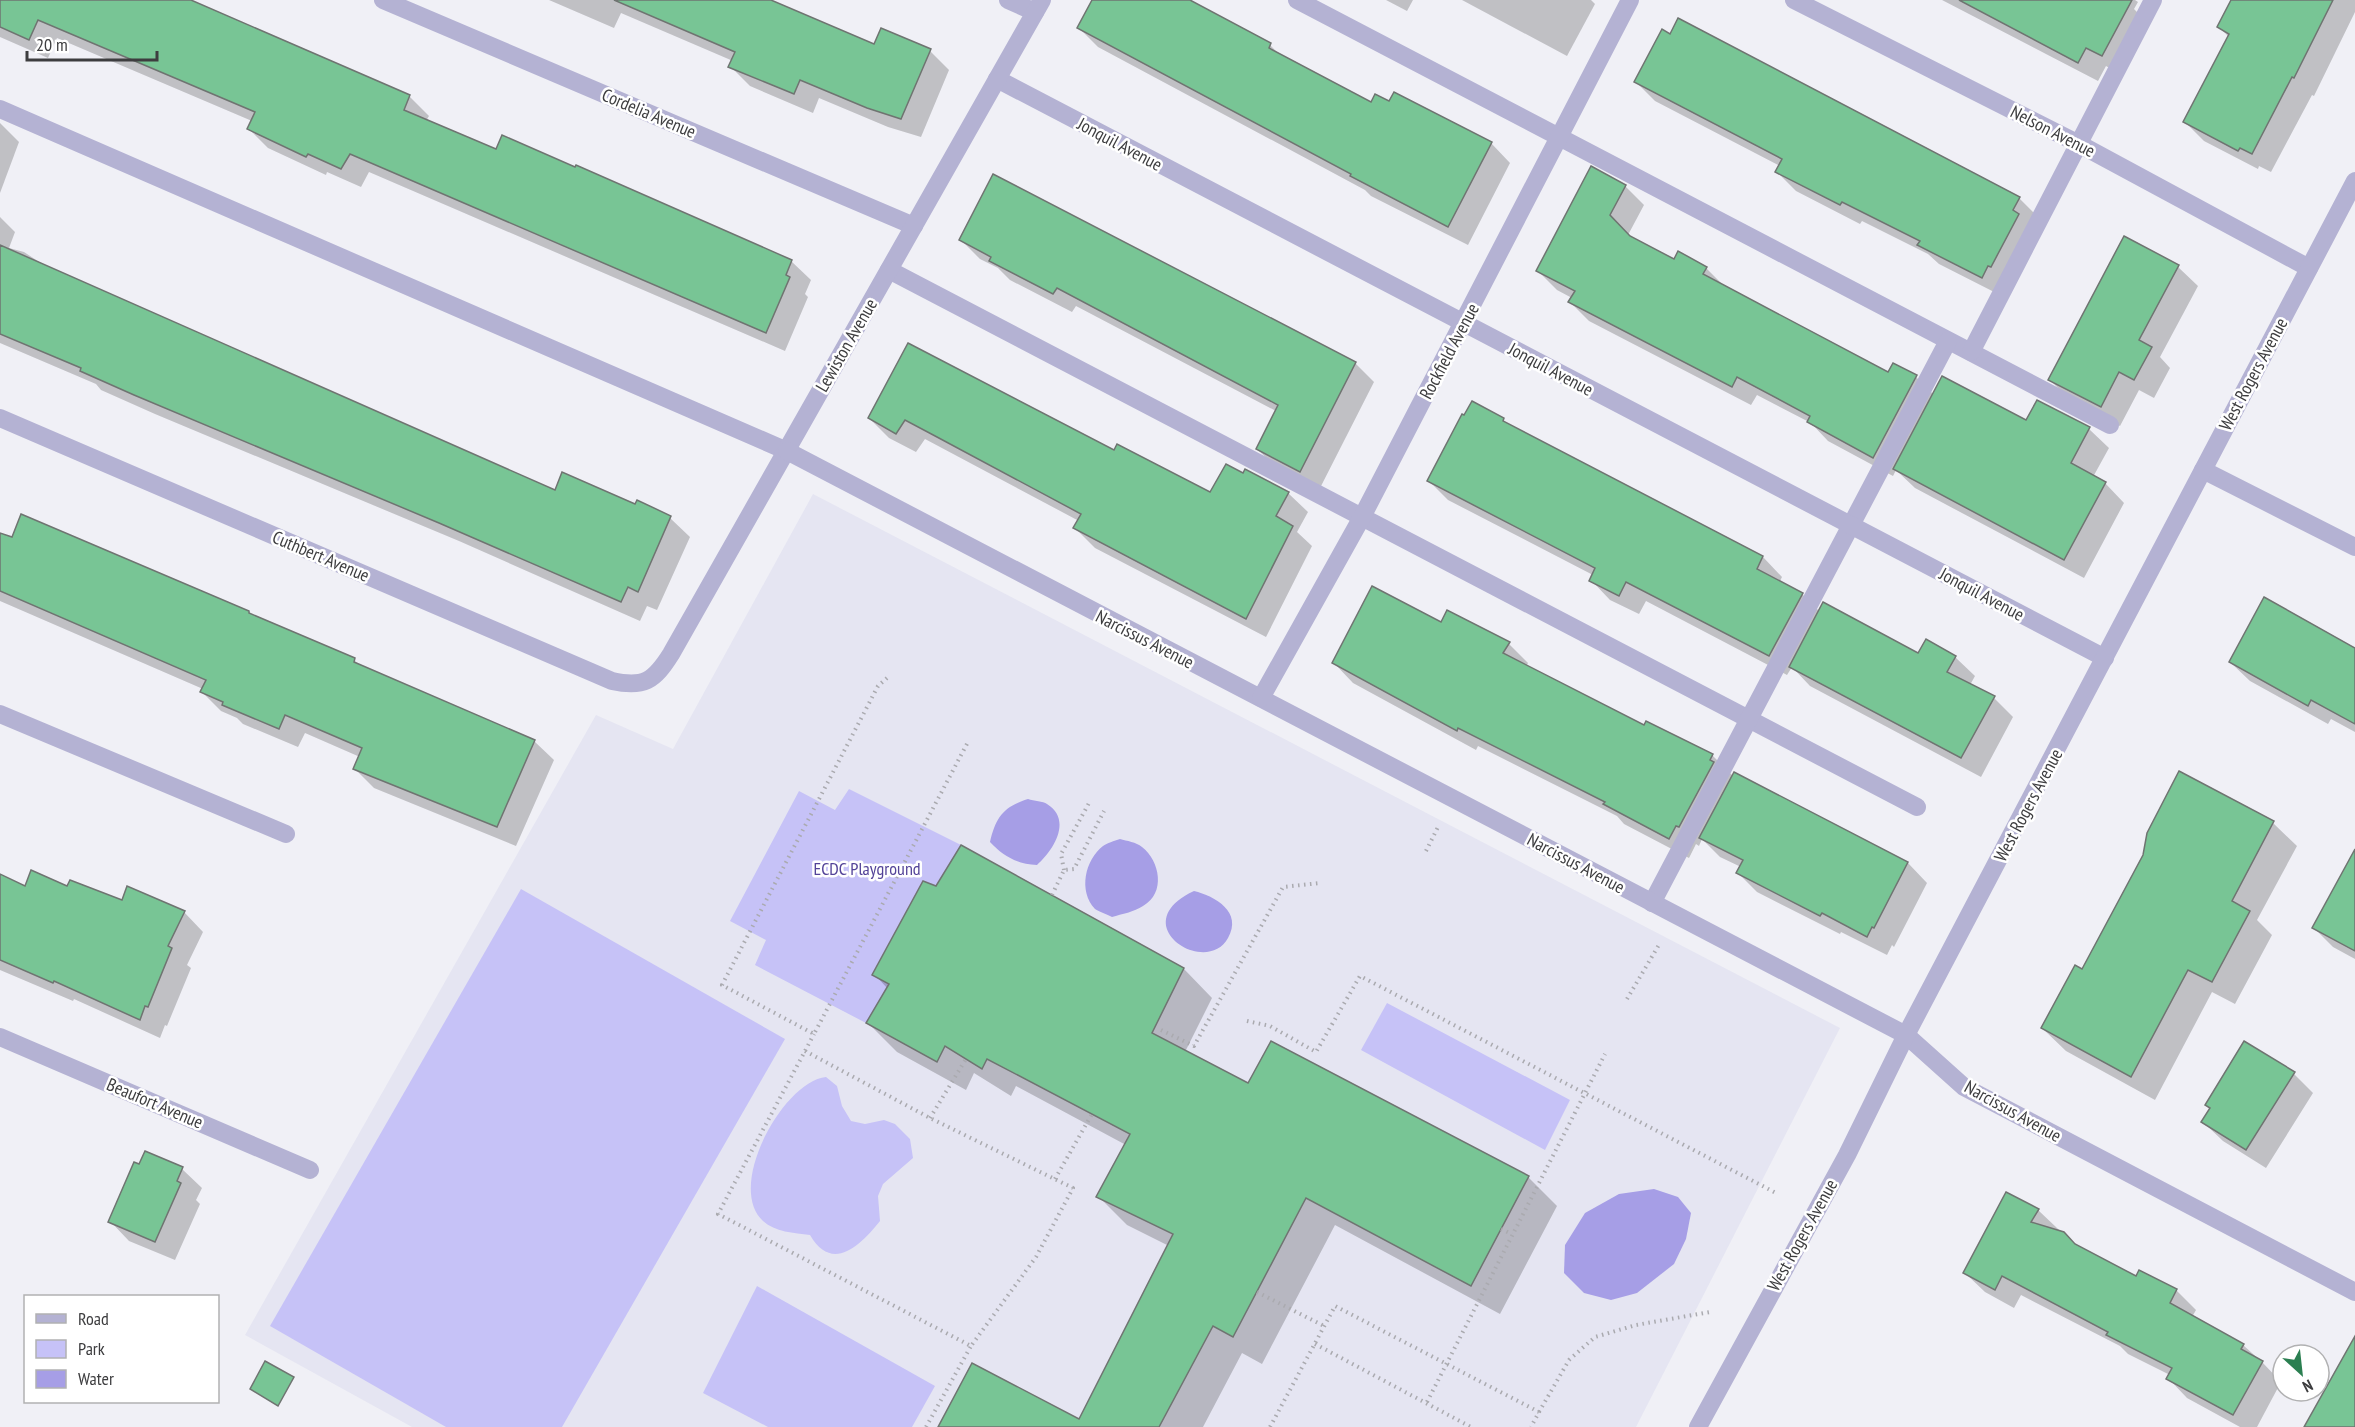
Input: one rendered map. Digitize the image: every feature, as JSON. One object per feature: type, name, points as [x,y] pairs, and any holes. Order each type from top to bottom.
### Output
[{"type":"street","name":"Cordelia Avenue","points":[[383,0],[914,226]]},
{"type":"street","points":[[1008,0],[1039,6]]},
{"type":"street","points":[[1297,0],[2110,425]]},
{"type":"street","name":"Rockfield Avenue","points":[[1261,698],[1362,517],[1630,0]]},
{"type":"street","name":"Nelson Avenue","points":[[1794,0],[2079,144],[2309,268]]},
{"type":"street","points":[[1971,352],[2153,0]]},
{"type":"street","name":"Lewiston Avenue","points":[[644,684],[660,671],[671,654],[1039,6]]},
{"type":"street","name":"Jonquil Avenue","points":[[997,79],[2105,658]]},
{"type":"street","name":"Narcissus Avenue","points":[[0,109],[787,451],[1906,1035],[1964,1087],[2355,1292]]},
{"type":"street","name":"West Rogers Avenue","points":[[1698,1427],[1846,1155],[1906,1035],[2355,181]]},
{"type":"street","points":[[889,270],[1917,807]]},
{"type":"street","points":[[1652,903],[1948,340]]},
{"type":"street","name":"Cuthbert Avenue","points":[[0,418],[612,681],[644,684]]},
{"type":"street","points":[[2203,470],[2355,547]]},
{"type":"street","points":[[0,714],[286,834]]},
{"type":"street","name":"Beaufort Avenue","points":[[0,1037],[310,1170]]},
{"type":"path","points":[[814,1034],[722,985],[878,686],[887,678]]},
{"type":"path","points":[[969,740],[718,1214],[971,1346]]},
{"type":"path","points":[[1052,895],[1064,870],[1061,854],[1089,803]]},
{"type":"path","points":[[1064,870],[1074,868],[1104,811]]},
{"type":"path","points":[[1426,851],[1444,816]]},
{"type":"path","points":[[1161,1029],[1194,1046],[1283,887],[1320,883]]},
{"type":"path","points":[[1628,999],[1661,940]]},
{"type":"path","points":[[1247,1021],[1270,1026],[1316,1052],[1360,976],[1776,1193]]},
{"type":"path","points":[[805,1051],[930,1118],[1073,1188],[1036,1257],[971,1346],[926,1427]]},
{"type":"path","points":[[1426,1402],[1605,1054]]},
{"type":"path","points":[[930,1118],[966,1059]]},
{"type":"path","points":[[1055,1179],[1092,1114]]},
{"type":"path","points":[[1501,1229],[1512,1234]]},
{"type":"path","points":[[1257,1292],[1324,1326]]},
{"type":"path","points":[[1270,1427],[1335,1306],[1539,1412]]},
{"type":"path","points":[[1531,1427],[1569,1360],[1595,1337],[1636,1325],[1710,1312]]},
{"type":"path","points":[[1315,1344],[1471,1427]]},
{"type":"shaded area","points":[[813,494],[1840,1028],[1636,1427],[412,1427],[245,1335],[596,715],[673,749]]},
{"type":"green space","name":"ECDC Playground","points":[[849,789],[961,845],[936,886],[923,881],[872,974],[889,984],[866,1023],[755,965],[766,940],[730,921],[799,791],[835,810]]},
{"type":"green space","points":[[521,889],[785,1039],[562,1427],[446,1427],[270,1326]]},
{"type":"green space","points":[[1387,1003],[1570,1100],[1545,1150],[1361,1050]]},
{"type":"green space","points":[[826,1077],[837,1086],[842,1106],[851,1121],[865,1124],[884,1120],[895,1124],[910,1139],[913,1158],[883,1184],[878,1196],[880,1221],[855,1246],[846,1252],[837,1254],[827,1252],[810,1235],[779,1230],[763,1221],[753,1205],[751,1184],[755,1161],[764,1137],[778,1115],[793,1096],[810,1083]]},
{"type":"green space","points":[[757,1286],[935,1386],[912,1427],[768,1427],[703,1393]]},
{"type":"water","points":[[1028,799],[1047,804],[1059,818],[1058,835],[1054,844],[1037,865],[1011,858],[990,842],[1002,814],[1012,806]]},
{"type":"water","points":[[1120,839],[1137,844],[1148,853],[1156,868],[1158,885],[1150,900],[1143,906],[1112,917],[1095,909],[1090,902],[1085,885],[1088,867],[1097,852],[1105,845]]},
{"type":"water","points":[[1194,891],[1218,901],[1232,920],[1232,929],[1228,938],[1217,949],[1203,952],[1189,949],[1176,942],[1168,931],[1166,918],[1174,904]]},
{"type":"water","points":[[1654,1189],[1678,1197],[1691,1213],[1686,1239],[1674,1264],[1637,1293],[1611,1300],[1584,1293],[1564,1273],[1565,1245],[1585,1213],[1619,1194]]},
{"type":"building","points":[[0,0],[191,0],[410,95],[404,110],[496,149],[502,135],[792,260],[786,275],[790,277],[766,333],[350,154],[341,169],[308,154],[306,157],[247,129],[255,112],[38,20],[29,40],[0,27]]},
{"type":"building","points":[[614,0],[771,0],[874,44],[881,28],[931,49],[901,119],[867,108],[800,80],[794,94],[728,67],[735,52]]},
{"type":"building","points":[[1092,0],[1190,0],[1271,43],[1269,48],[1371,102],[1375,94],[1389,101],[1394,92],[1492,142],[1448,227],[1077,28]]},
{"type":"building","points":[[1959,0],[2132,0],[2102,56],[2086,48],[2078,63]]},
{"type":"building","points":[[2231,0],[2333,0],[2252,154],[2240,148],[2238,151],[2183,122],[2229,34],[2217,27]]},
{"type":"building","points":[[1678,18],[2020,197],[2013,210],[2019,214],[1991,267],[1988,266],[1982,278],[1917,245],[1920,241],[1842,202],[1840,205],[1775,172],[1782,159],[1634,82],[1662,29],[1670,34]]},
{"type":"building","points":[[1591,166],[1626,185],[1610,215],[1630,236],[1674,259],[1678,251],[1707,267],[1703,274],[1888,372],[1893,363],[1917,375],[1873,458],[1807,422],[1810,416],[1737,377],[1732,387],[1568,302],[1575,291],[1536,271]]},
{"type":"building","points":[[993,174],[1356,362],[1300,472],[1256,449],[1278,405],[1057,288],[1053,294],[989,261],[991,257],[959,240]]},
{"type":"building","points":[[2124,236],[2179,265],[2139,340],[2152,347],[2134,380],[2119,372],[2101,407],[2048,380]]},
{"type":"building","points":[[0,245],[555,490],[562,472],[635,504],[637,500],[671,516],[638,592],[628,587],[621,602],[134,395],[80,371],[81,368],[0,334]]},
{"type":"building","points":[[908,343],[1114,450],[1117,444],[1210,492],[1226,464],[1243,473],[1245,469],[1289,492],[1276,516],[1293,526],[1246,619],[1073,528],[1081,514],[937,437],[905,420],[896,434],[868,418]]},
{"type":"building","points":[[1942,376],[2026,420],[2037,400],[2090,427],[2071,463],[2106,482],[2064,560],[1893,469]]},
{"type":"building","points":[[1472,401],[1504,418],[1503,421],[1763,556],[1757,569],[1803,593],[1769,656],[1626,582],[1619,596],[1589,581],[1595,568],[1427,481],[1462,414],[1464,415]]},
{"type":"building","points":[[21,514],[249,611],[249,613],[355,658],[354,662],[535,740],[497,827],[353,769],[362,748],[285,715],[279,729],[222,705],[223,702],[200,692],[206,680],[0,591],[0,533],[12,537]]},
{"type":"building","points":[[1372,586],[1441,622],[1447,610],[1510,642],[1503,653],[1644,725],[1646,721],[1713,754],[1710,760],[1714,762],[1679,827],[1676,826],[1669,839],[1603,804],[1605,802],[1458,728],[1457,731],[1332,663]]},
{"type":"building","points":[[2264,597],[2355,648],[2355,724],[2311,700],[2308,706],[2229,662]]},
{"type":"building","points":[[1823,602],[1918,653],[1926,639],[1956,656],[1947,672],[1995,696],[1961,758],[1789,667]]},
{"type":"building","points":[[2179,771],[2274,821],[2232,901],[2250,911],[2212,982],[2188,970],[2131,1077],[2041,1028],[2075,965],[2082,969],[2143,855],[2147,833]]},
{"type":"building","points":[[1734,772],[1908,862],[1874,928],[1872,927],[1867,937],[1822,913],[1820,916],[1736,873],[1743,860],[1699,838]]},
{"type":"building","points":[[961,845],[1184,968],[1152,1033],[1248,1083],[1271,1041],[1529,1176],[1471,1286],[1306,1198],[1233,1337],[1213,1326],[1159,1427],[938,1427],[972,1363],[1079,1419],[1173,1234],[1096,1197],[1130,1134],[987,1059],[982,1069],[945,1046],[937,1062],[866,1023],[889,984],[872,975],[923,881],[936,886]]},
{"type":"building","points":[[2355,849],[2355,951],[2312,928]]},
{"type":"building","points":[[31,870],[67,886],[70,880],[122,900],[127,886],[185,911],[168,946],[172,948],[148,1007],[145,1006],[140,1020],[54,981],[53,983],[0,960],[0,874],[25,886]]},
{"type":"building","points":[[2244,1041],[2295,1072],[2246,1150],[2201,1122],[2210,1108],[2205,1105]]},
{"type":"building","points":[[145,1151],[183,1167],[177,1181],[181,1183],[155,1242],[108,1222],[134,1162],[139,1164]]},
{"type":"building","points":[[2006,1192],[2039,1209],[2031,1222],[2064,1232],[2075,1244],[2136,1276],[2139,1270],[2177,1289],[2170,1303],[2244,1344],[2241,1349],[2263,1361],[2233,1415],[2166,1379],[2172,1368],[2106,1335],[2108,1332],[2002,1276],[1995,1290],[1963,1273]]},
{"type":"building","points":[[2355,1336],[2355,1427],[2304,1427],[2317,1403],[2331,1403],[2331,1379]]},
{"type":"building","points":[[265,1361],[294,1377],[278,1406],[250,1389]]}]
